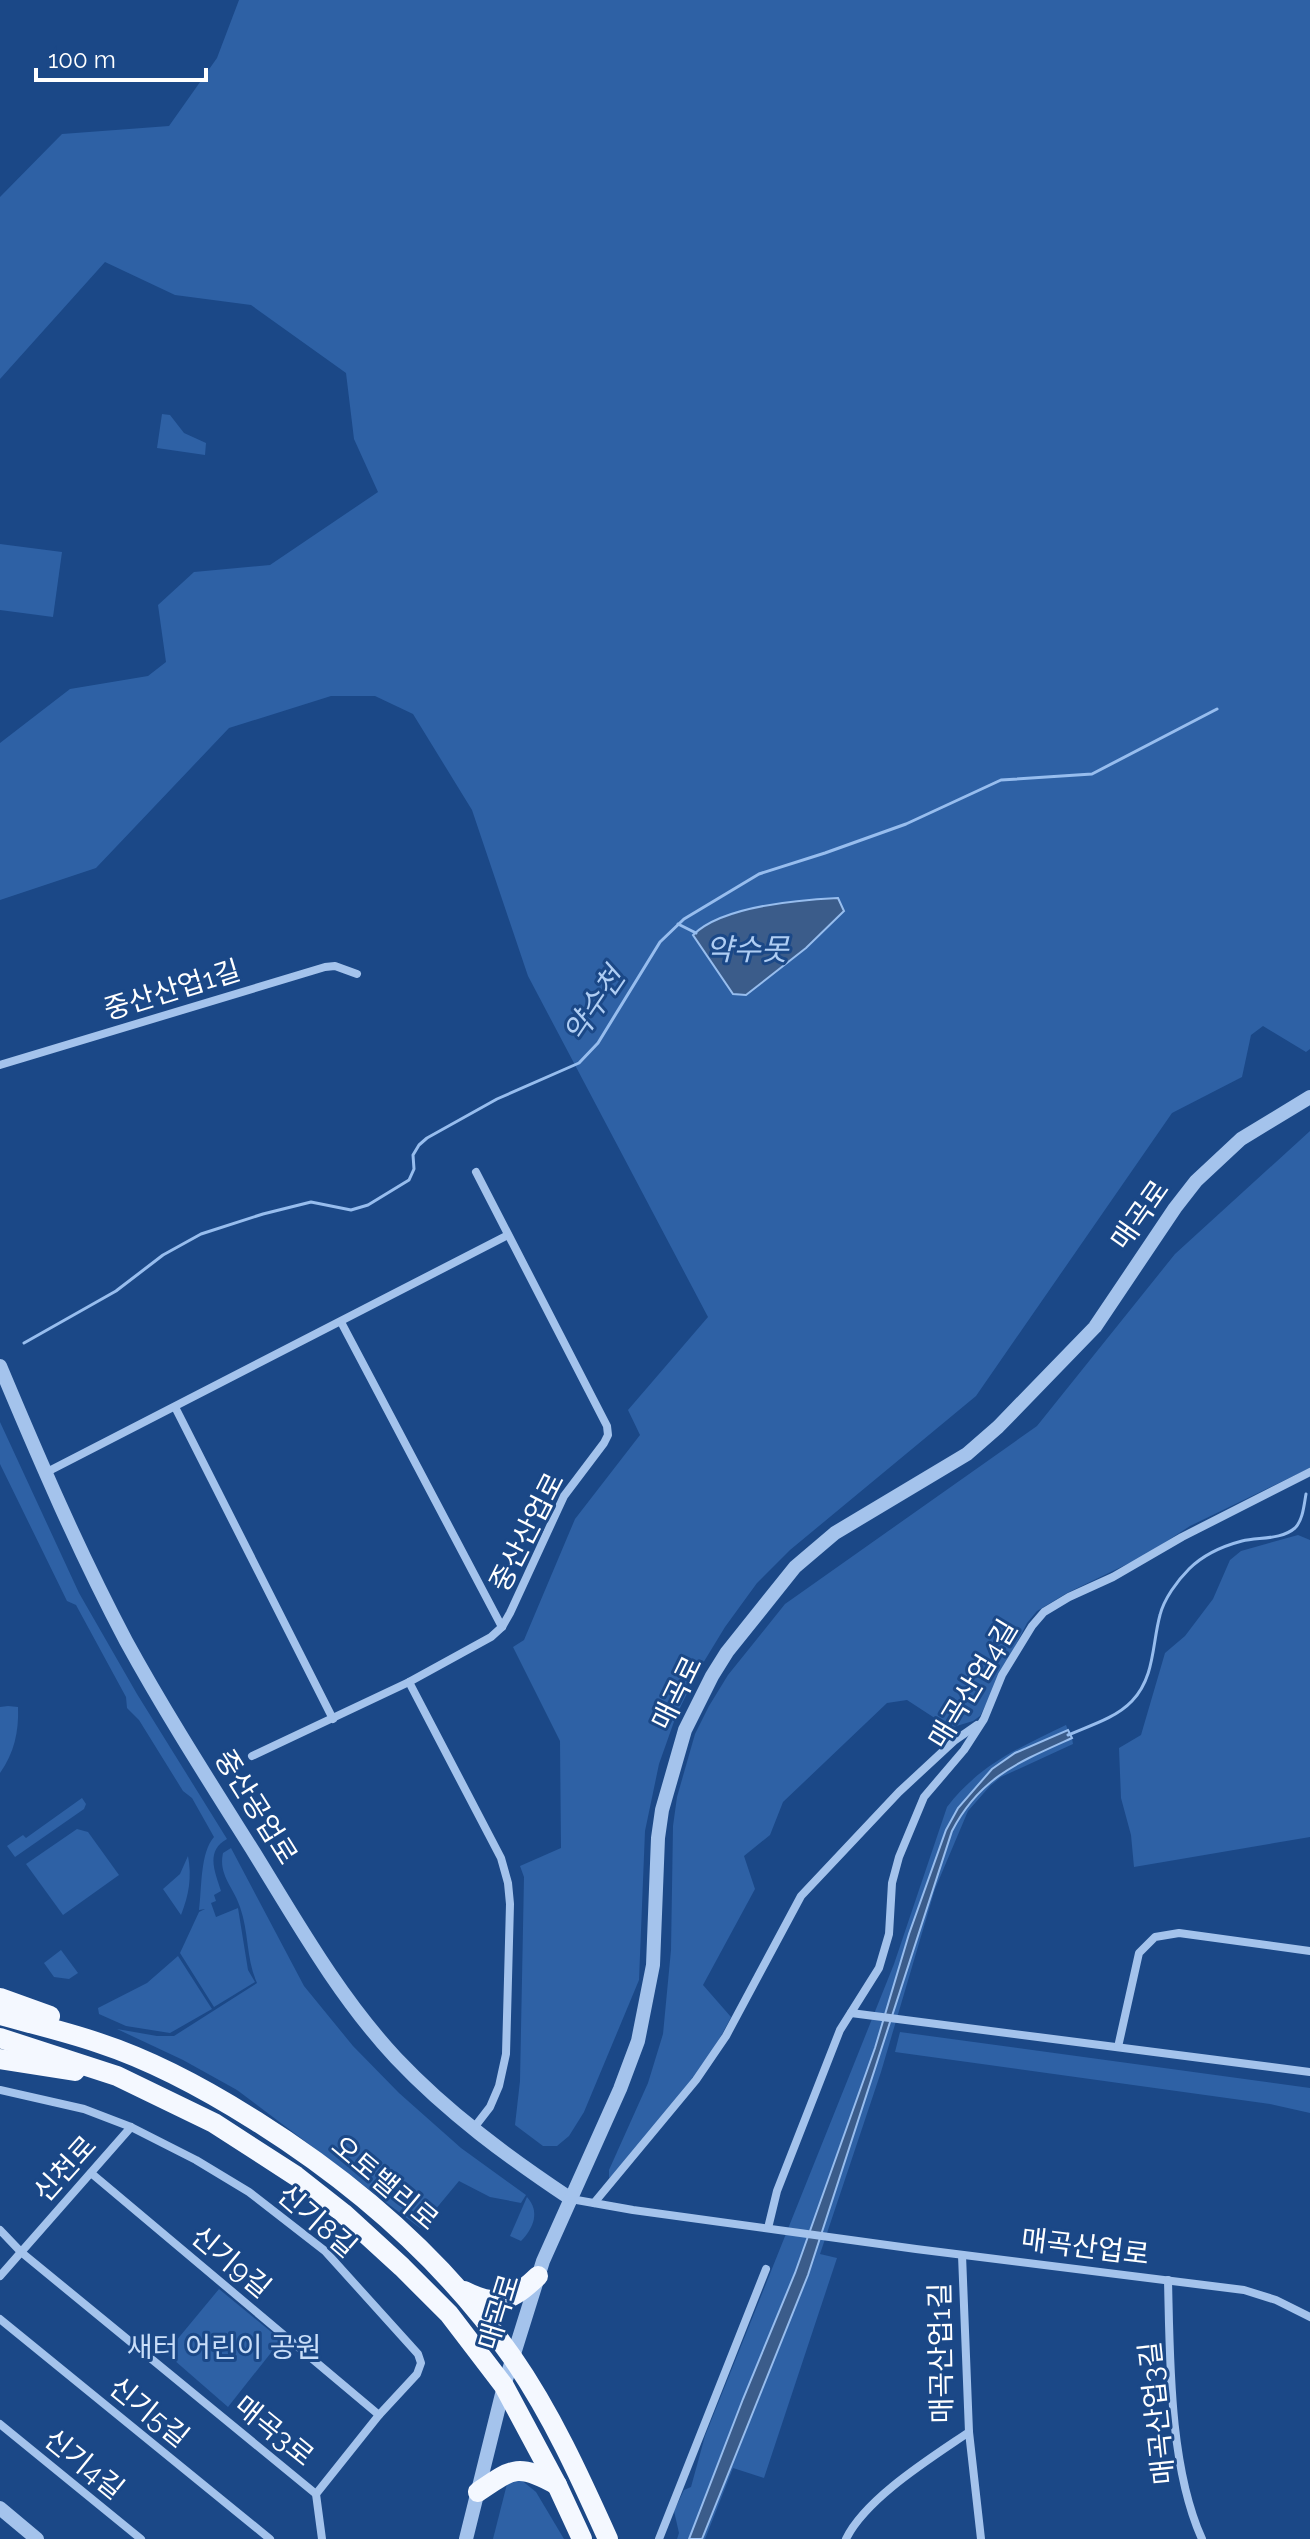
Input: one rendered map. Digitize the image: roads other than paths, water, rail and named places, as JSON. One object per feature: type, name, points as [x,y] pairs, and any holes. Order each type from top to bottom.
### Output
[{"type":"highway","points":[[0,1998],[53,2017],[99,2043]]},
{"type":"highway","name":"오토밸리로","points":[[0,2015],[99,2043],[216,2096],[293,2144],[375,2207],[461,2290],[512,2357],[548,2416],[608,2539]]},
{"type":"highway","name":"오토밸리로","points":[[0,2038],[117,2076],[214,2123],[296,2176],[332,2204],[449,2314],[504,2386],[582,2539]]},
{"type":"highway","points":[[0,2059],[117,2076]]},
{"type":"highway","points":[[461,2290],[493,2302],[523,2291],[538,2276]]},
{"type":"highway","points":[[478,2492],[507,2472],[523,2470],[557,2485]]},
{"type":"street","name":"중산산업1길","points":[[0,1065],[325,967],[335,966],[357,974]]},
{"type":"street","name":"매곡로","points":[[466,2539],[504,2386],[538,2276],[638,2041],[653,1965],[658,1838],[665,1794],[685,1730],[698,1701],[727,1652],[785,1579],[817,1546],[967,1454],[998,1427],[1095,1327],[1196,1181],[1241,1139],[1310,1097]]},
{"type":"street","name":"중산산업로","points":[[252,1756],[409,1682],[491,1637],[502,1627],[520,1594],[564,1496],[608,1435],[607,1426],[476,1172]]},
{"type":"street","points":[[45,1473],[508,1235]]},
{"type":"street","points":[[341,1322],[502,1627]]},
{"type":"street","name":"중산공업로","points":[[0,1366],[45,1473],[127,1642],[343,1992],[372,2031],[423,2086],[518,2164],[571,2199]]},
{"type":"street","points":[[175,1407],[333,1719]]},
{"type":"street","name":"매곡산업4길","points":[[768,2228],[777,2191],[840,2030],[879,1968],[889,1934],[892,1883],[899,1857],[924,1797],[964,1750],[984,1719],[1002,1675],[1032,1626],[1044,1612],[1069,1597],[1113,1577],[1182,1537],[1308,1473]]},
{"type":"street","points":[[409,1682],[501,1858],[508,1883],[506,2054],[495,2097],[473,2129]]},
{"type":"street","points":[[594,2203],[696,2080],[726,2036],[801,1896],[899,1792],[954,1741],[984,1719]]},
{"type":"street","points":[[1118,2047],[1139,1953],[1155,1937],[1179,1933],[1310,1951]]},
{"type":"street","points":[[851,2013],[1310,2072]]},
{"type":"street","name":"신기8길","points":[[0,2090],[84,2109],[131,2127],[196,2160],[249,2192],[325,2251],[418,2354],[421,2363],[417,2374],[379,2415],[316,2494]]},
{"type":"street","name":"신천로","points":[[0,2276],[131,2127]]},
{"type":"street","name":"신기9길","points":[[91,2173],[379,2415]]},
{"type":"street","points":[[571,2199],[768,2228]]},
{"type":"street","name":"매곡산업로","points":[[768,2228],[1244,2290],[1276,2300],[1310,2317]]},
{"type":"street","name":"매곡3로","points":[[0,2230],[21,2252],[316,2494],[322,2539]]},
{"type":"street","name":"매곡산업1길","points":[[846,2539],[866,2510],[969,2432],[962,2255]]},
{"type":"street","points":[[659,2539],[766,2269]]},
{"type":"street","name":"매곡산업3길","points":[[1168,2280],[1170,2354],[1178,2443],[1186,2489],[1202,2539]]},
{"type":"street","name":"신기5길","points":[[0,2319],[270,2539]]},
{"type":"street","name":"신기4길","points":[[0,2424],[141,2539]]},
{"type":"street","points":[[969,2432],[981,2539]]},
{"type":"street","points":[[0,2508],[37,2539]]},
{"type":"water","name":"약수못","points":[[838,898],[844,911],[806,948],[746,995],[733,994],[693,935],[722,917],[741,911],[782,903]]},
{"type":"water","points":[[1068,1730],[1072,1738],[1018,1764],[988,1784],[963,1812],[952,1831],[808,2275],[702,2539],[689,2539],[795,2273],[875,2048],[909,1934],[946,1830],[958,1808],[992,1769],[1015,1753]]},
{"type":"waterway","name":"약수천","points":[[24,1343],[116,1291],[163,1255],[201,1234],[311,1202],[351,1210],[368,1205],[409,1180],[414,1169],[413,1155],[427,1138],[497,1099],[579,1063],[598,1043],[660,942],[684,919],[759,874],[906,824],[1001,780],[1092,774],[1217,709]]},
{"type":"waterway","points":[[678,924],[696,933]]},
{"type":"waterway","points":[[1068,1735],[1118,1712],[1139,1692],[1149,1671],[1162,1609],[1189,1569],[1207,1555],[1228,1546],[1289,1532],[1300,1521],[1306,1494]]},
{"type":"park label","name":"새터 어린이 공원","points":[[224,2347]]}]
